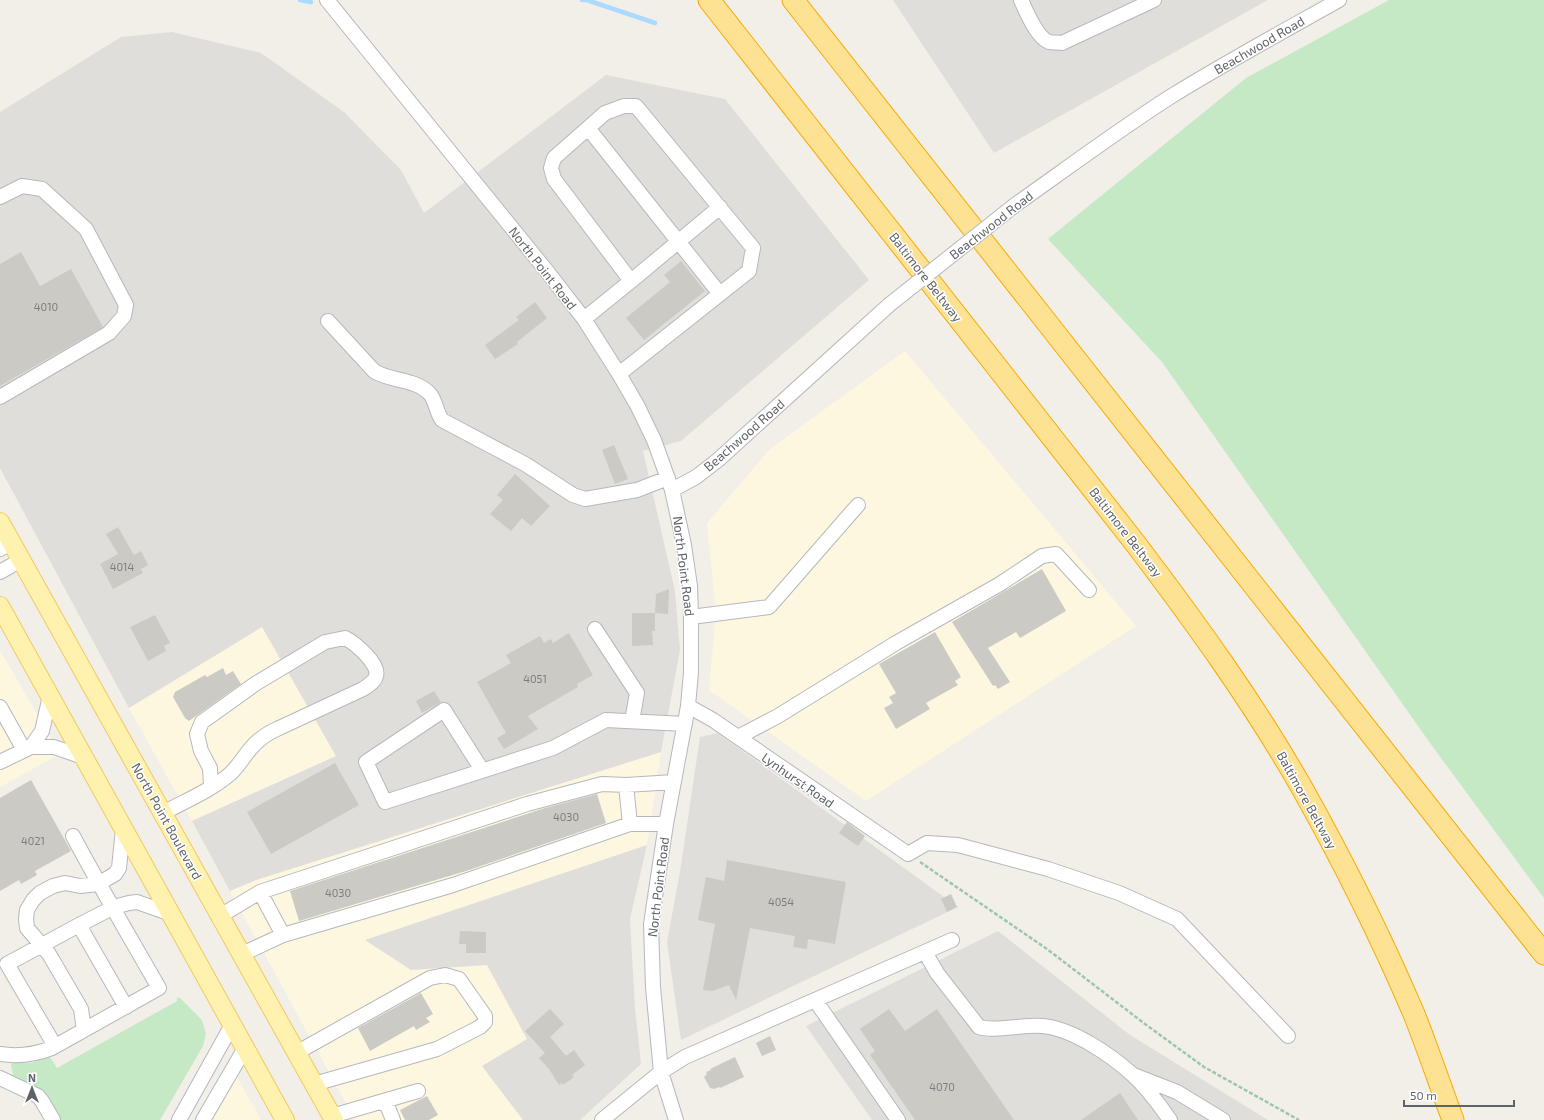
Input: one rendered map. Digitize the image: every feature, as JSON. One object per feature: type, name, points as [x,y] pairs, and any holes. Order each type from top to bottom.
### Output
[{"type":"highway","name":"Baltimore Beltway","points":[[709,0],[1135,543],[1193,619],[1231,676],[1272,738],[1301,786],[1353,883],[1414,1015],[1453,1120]]},
{"type":"highway","points":[[793,0],[1544,954]]},
{"type":"main road","name":"North Point Boulevard","points":[[0,522],[6,546],[21,560],[333,1118]]},
{"type":"main road","points":[[0,606],[122,829],[171,914],[285,1120]]},
{"type":"street","name":"North Point Road","points":[[327,0],[584,319],[637,405],[654,440],[670,484],[684,545],[690,586],[692,617],[691,672],[688,706],[666,824],[651,924],[653,987],[661,1072],[676,1120]]},
{"type":"street","points":[[1021,0],[1035,28],[1044,38],[1050,42],[1062,43],[1154,0]]},
{"type":"street","name":"Beachwood Road","points":[[328,321],[374,371],[382,376],[412,383],[429,393],[442,420],[525,464],[573,496],[585,499],[670,484],[696,477],[718,460],[889,305],[1015,205],[1169,98],[1240,55],[1339,0]]},
{"type":"street","points":[[619,374],[749,270],[753,248],[636,106],[624,106],[605,113],[554,158],[551,168],[554,179],[631,281]]},
{"type":"street","points":[[588,128],[720,294]]},
{"type":"street","points":[[0,197],[22,186],[42,189],[86,228],[126,305],[124,316],[109,333],[0,397]]},
{"type":"street","points":[[584,319],[720,207]]},
{"type":"street","points":[[692,617],[769,607],[858,506]]},
{"type":"street","points":[[738,737],[785,712],[896,643],[1000,584],[1042,556],[1056,554],[1089,590]]},
{"type":"street","points":[[0,572],[21,560]]},
{"type":"street","points":[[594,629],[637,693],[632,721]]},
{"type":"street","points":[[162,813],[200,794],[230,774],[258,741],[266,735],[363,689],[372,683],[376,677],[376,671],[371,661],[359,647],[345,638],[325,642],[255,684],[202,722],[197,734],[201,751],[210,768],[211,786]]},
{"type":"street","points":[[0,762],[28,748],[42,731],[50,696]]},
{"type":"street","name":"Lynhurst Road","points":[[688,706],[714,720],[908,854]]},
{"type":"street","points":[[0,707],[28,748]]},
{"type":"street","points":[[482,770],[444,710],[366,762],[385,802],[553,748],[606,720],[685,724]]},
{"type":"street","points":[[28,748],[54,747],[83,757]]},
{"type":"street","points":[[220,916],[260,892],[527,804],[602,784],[626,785],[674,782]]},
{"type":"street","points":[[626,785],[630,824]]},
{"type":"street","points":[[242,954],[283,935],[453,885],[630,824],[666,824]]},
{"type":"street","points":[[84,1030],[81,1009],[49,954],[27,928],[26,919],[28,910],[33,900],[40,893],[53,886],[65,883],[80,886],[98,884],[115,874],[120,868],[122,829]]},
{"type":"street","points":[[0,1054],[24,1056],[36,1054],[55,1046],[159,988],[114,907],[98,884],[73,836]]},
{"type":"street","points":[[908,854],[927,843],[958,845],[1055,871],[1119,893],[1177,919],[1288,1036]]},
{"type":"street","points":[[260,892],[283,935]]},
{"type":"street","points":[[55,1046],[7,964],[114,907],[138,902],[171,914]]},
{"type":"street","points":[[78,925],[126,1007]]},
{"type":"street","points":[[602,1120],[661,1072],[685,1057],[952,940]]},
{"type":"street","points":[[924,952],[937,973],[979,1027],[986,1029],[1016,1026],[1043,1026],[1066,1032],[1100,1050],[1133,1075],[1160,1105],[1170,1120]]},
{"type":"street","points":[[296,1053],[430,978],[445,975],[459,979],[485,1016],[485,1022],[480,1027],[437,1049],[314,1084]]},
{"type":"street","points":[[815,1000],[898,1120]]},
{"type":"street","points":[[179,1120],[232,1025]]},
{"type":"street","points":[[203,1120],[245,1048]]},
{"type":"street","points":[[1133,1075],[1177,1092],[1223,1120]]},
{"type":"street","points":[[0,1078],[38,1096],[53,1120]]},
{"type":"street","points":[[333,1118],[418,1091]]},
{"type":"street","points":[[380,1102],[387,1105],[393,1120]]},
{"type":"path","points":[[908,854],[1047,949],[1204,1067],[1299,1120]]},
{"type":"shaded area","points":[[893,0],[1268,0],[994,153]]},
{"type":"shaded area","points":[[172,32],[261,53],[344,112],[401,170],[424,213],[606,75],[725,99],[869,280],[681,441],[643,451],[675,591],[680,650],[661,752],[256,880],[230,891],[192,821],[336,756],[262,627],[129,708],[0,468],[0,112],[121,37]]},
{"type":"shaded area","points":[[905,351],[1136,626],[866,801],[709,690],[716,612],[707,523],[770,449]]},
{"type":"shaded area","points":[[262,627],[336,756],[192,821],[129,708]]},
{"type":"shaded area","points":[[0,650],[60,754],[0,787]]},
{"type":"shaded area","points":[[718,733],[958,907],[681,1040],[667,942],[680,872],[700,737]]},
{"type":"shaded area","points":[[661,752],[647,845],[366,940],[411,970],[487,965],[527,1039],[483,1067],[523,1120],[355,1120],[230,891],[256,880]]},
{"type":"shaded area","points":[[647,845],[630,919],[635,1008],[641,1064],[580,1120],[523,1120],[482,1066],[527,1039],[487,965],[411,970],[365,940]]},
{"type":"shaded area","points":[[998,931],[1130,1035],[1268,1120],[872,1120],[806,1026]]},
{"type":"shaded area","points":[[237,1077],[261,1120],[213,1120]]},
{"type":"green space","points":[[1389,0],[1544,0],[1544,898],[1430,743],[1162,362],[1048,239],[1246,78]]},
{"type":"green space","points":[[177,997],[180,998],[202,1020],[206,1034],[203,1046],[160,1120],[61,1120],[45,1092],[13,1075],[11,1065],[13,1061],[30,1063],[50,1057],[57,1068],[177,1001]]},
{"type":"building","points":[[21,252],[40,286],[71,269],[103,327],[0,386],[0,264]]},
{"type":"building","points":[[681,261],[705,291],[644,340],[626,318],[670,282],[664,275]]},
{"type":"building","points":[[535,302],[547,318],[517,342],[518,344],[495,359],[485,345],[519,320],[516,317]]},
{"type":"building","points":[[614,445],[628,479],[615,484],[602,450]]},
{"type":"building","points":[[515,474],[550,506],[531,526],[522,518],[511,531],[490,514],[503,500],[497,495]]},
{"type":"building","points":[[118,527],[134,555],[141,551],[148,565],[141,569],[143,573],[113,589],[100,564],[118,554],[106,534]]},
{"type":"building","points":[[1042,569],[1066,611],[1020,638],[1016,632],[988,648],[1010,682],[998,689],[995,685],[993,686],[952,622]]},
{"type":"building","points":[[669,589],[668,614],[655,613],[656,594]]},
{"type":"building","points":[[632,613],[655,613],[655,631],[652,631],[653,645],[632,646]]},
{"type":"building","points":[[155,615],[170,643],[164,646],[166,651],[148,661],[130,627]]},
{"type":"building","points":[[935,632],[961,677],[955,681],[958,685],[926,703],[930,709],[896,729],[884,708],[893,703],[889,697],[896,693],[879,664]]},
{"type":"building","points":[[569,633],[593,675],[577,684],[578,687],[528,716],[538,729],[504,749],[497,738],[506,733],[477,682],[511,663],[506,655],[540,636],[544,643],[551,639],[553,643]]},
{"type":"building","points":[[223,668],[226,675],[233,671],[241,684],[189,721],[185,718],[173,697],[175,692],[205,675],[207,677]]},
{"type":"building","points":[[434,691],[441,702],[422,713],[416,701]]},
{"type":"building","points":[[335,763],[359,805],[271,854],[247,812]]},
{"type":"building","points":[[31,780],[71,851],[35,871],[37,875],[21,884],[19,880],[0,891],[0,798]]},
{"type":"building","points":[[597,794],[606,823],[466,871],[299,921],[290,891],[545,808]]},
{"type":"building","points":[[847,822],[865,836],[858,846],[839,833]]},
{"type":"building","points":[[727,860],[846,882],[835,944],[808,939],[807,949],[793,947],[795,936],[750,928],[736,1000],[729,985],[712,991],[703,990],[715,924],[698,920],[706,877],[724,881]]},
{"type":"building","points":[[951,894],[957,907],[947,912],[941,899]]},
{"type":"building","points":[[460,931],[486,932],[486,953],[466,953],[466,944],[459,944]]},
{"type":"building","points":[[421,993],[433,1014],[426,1018],[430,1022],[416,1030],[414,1026],[370,1051],[358,1028]]},
{"type":"building","points":[[550,1009],[564,1024],[550,1037],[566,1056],[574,1050],[585,1065],[572,1075],[574,1077],[563,1085],[562,1083],[559,1085],[549,1069],[539,1058],[545,1053],[525,1031]]},
{"type":"building","points":[[889,1009],[905,1031],[937,1009],[1014,1120],[915,1120],[870,1055],[875,1051],[860,1029]]},
{"type":"building","points":[[770,1036],[776,1050],[762,1056],[756,1043]]},
{"type":"building","points":[[735,1057],[744,1077],[720,1088],[710,1088],[704,1077],[707,1074],[706,1072]]},
{"type":"building","points":[[1120,1093],[1138,1120],[1081,1120]]},
{"type":"building","points":[[427,1096],[438,1115],[429,1120],[405,1120],[400,1110]]},
{"type":"waterway","points":[[300,0],[311,2]]},
{"type":"waterway","points":[[582,0],[587,0],[655,23]]}]
